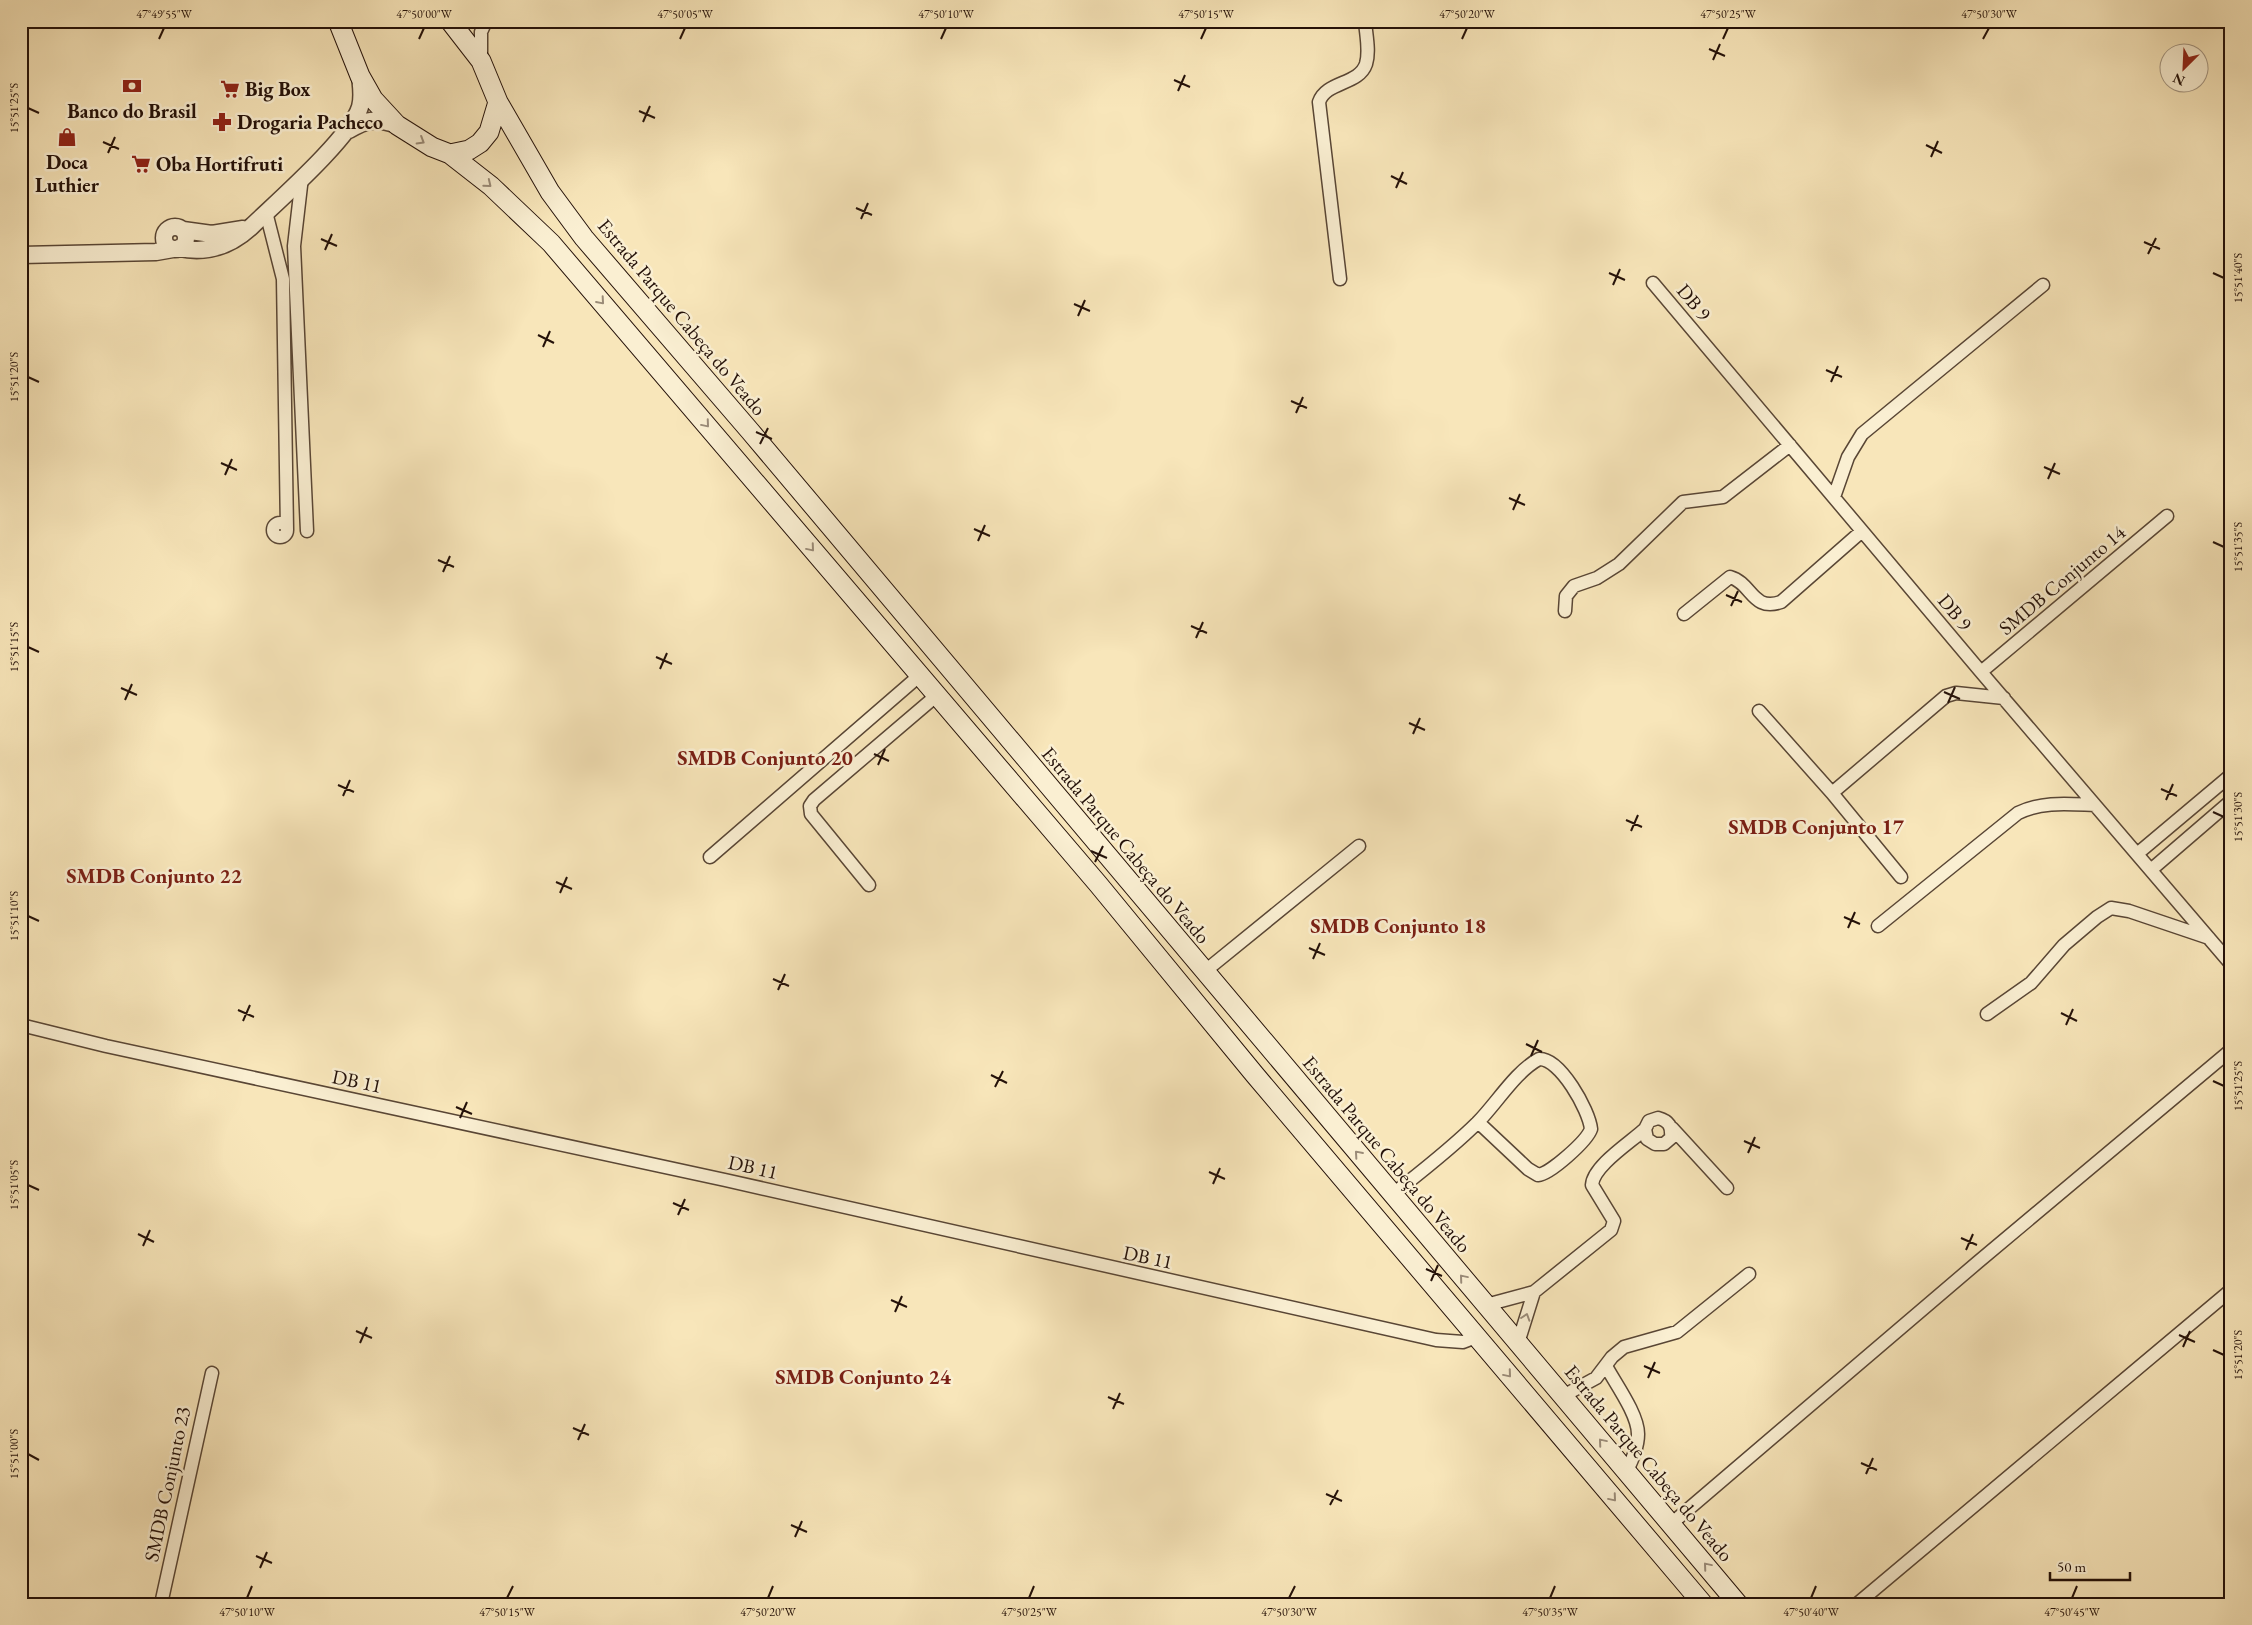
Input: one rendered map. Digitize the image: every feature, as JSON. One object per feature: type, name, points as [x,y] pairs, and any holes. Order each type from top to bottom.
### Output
[{"type":"main road","name":"Estrada Parque Cabeça do Veado","points":[[450,21],[481,61],[498,102],[523,149],[550,192],[584,238],[750,431],[1738,1604]]},
{"type":"main road","points":[[343,25],[360,76],[372,99],[397,125],[432,147],[450,154],[491,186],[551,243],[1098,884],[1351,1189],[1703,1604]]},
{"type":"main road","points":[[450,154],[469,150],[480,143],[489,132],[498,102]]},
{"type":"main road","points":[[1351,1189],[1374,1172]]},
{"type":"main road","points":[[1632,1521],[1654,1503]]},
{"type":"street","points":[[481,61],[481,32],[486,21]]},
{"type":"street","points":[[1340,279],[1319,102],[1324,93],[1363,71],[1367,58],[1365,21]]},
{"type":"street","points":[[1792,21],[1800,21]]},
{"type":"street","points":[[21,255],[156,252],[176,249],[195,251],[218,248],[242,236],[347,131],[361,107],[360,76]]},
{"type":"street","points":[[347,131],[368,120],[384,120],[397,125]]},
{"type":"street","points":[[302,177],[294,246],[308,531]]},
{"type":"street","points":[[266,212],[283,279],[288,510],[287,530],[284,536],[277,537],[273,531],[274,527],[288,510]]},
{"type":"street","points":[[123,252],[164,234],[172,227],[178,227],[183,230],[226,234],[252,226]]},
{"type":"street","points":[[176,249],[186,241],[183,230]]},
{"type":"street","points":[[164,234],[166,245],[176,249]]},
{"type":"street","name":"DB 9","points":[[1653,283],[1981,672],[2152,869],[2231,964]]},
{"type":"street","points":[[1834,497],[1848,457],[1862,434],[2044,285]]},
{"type":"street","points":[[1565,611],[1566,596],[1574,586],[1597,578],[1619,564],[1682,502],[1723,497],[1790,445]]},
{"type":"street","name":"SMDB Conjunto 14","points":[[1981,672],[2166,516]]},
{"type":"street","points":[[1684,614],[1730,577],[1739,580],[1750,594],[1761,603],[1772,605],[1781,602],[1862,531]]},
{"type":"street","points":[[710,857],[919,676]]},
{"type":"street","points":[[1832,793],[1946,696],[1962,693],[2004,698]]},
{"type":"street","points":[[869,885],[811,814],[810,806],[814,800],[936,696]]},
{"type":"street","points":[[1759,710],[1832,793],[1901,877]]},
{"type":"street","points":[[2137,854],[2231,775]]},
{"type":"street","points":[[2152,869],[2231,801]]},
{"type":"street","points":[[1878,926],[2018,814],[2032,807],[2053,803],[2095,805]]},
{"type":"street","points":[[1204,972],[1359,846]]},
{"type":"street","points":[[1987,1014],[2030,983],[2064,945],[2097,917],[2111,908],[2129,911],[2210,938]]},
{"type":"street","name":"DB 11","points":[[21,1025],[106,1046],[716,1178],[1436,1340],[1463,1342],[1476,1337]]},
{"type":"street","points":[[1671,1524],[1978,1262],[2231,1050]]},
{"type":"street","points":[[1393,1194],[1445,1153],[1478,1122],[1533,1062],[1544,1058],[1557,1066],[1570,1084],[1587,1116],[1591,1129],[1585,1140],[1548,1172],[1538,1175],[1528,1169],[1478,1122]]},
{"type":"street","points":[[1486,1305],[1534,1292],[1611,1230],[1614,1221],[1592,1185],[1592,1179],[1600,1168],[1645,1130],[1649,1121],[1658,1118],[1667,1120],[1672,1128],[1727,1188]]},
{"type":"street","points":[[1645,1130],[1647,1139],[1655,1144],[1664,1144],[1671,1138],[1672,1128]]},
{"type":"street","points":[[1563,1396],[1590,1383],[1612,1357],[1624,1347],[1677,1332],[1749,1274]]},
{"type":"street","points":[[1857,1604],[2231,1290]]},
{"type":"street","points":[[1518,1342],[1534,1292]]},
{"type":"street","points":[[1606,1366],[1632,1415],[1638,1431],[1635,1451],[1627,1471]]},
{"type":"street","name":"SMDB Conjunto 23","points":[[161,1604],[212,1373]]},
{"type":"place","name":"Banco do Brasil","points":[[132,86]]},
{"type":"place","name":"Big Box","points":[[230,89]]},
{"type":"place","name":"Drogaria Pacheco","points":[[222,122]]},
{"type":"place","name":"Doca Luthier","points":[[67,137]]},
{"type":"place","name":"Oba Hortifruti","points":[[141,164]]},
{"type":"district","name":"SMDB Conjunto 20","points":[[765,757]]},
{"type":"district","name":"SMDB Conjunto 17","points":[[1816,826]]},
{"type":"district","name":"SMDB Conjunto 22","points":[[154,875]]},
{"type":"district","name":"SMDB Conjunto 18","points":[[1398,925]]},
{"type":"district","name":"SMDB Conjunto 24","points":[[863,1376]]}]
